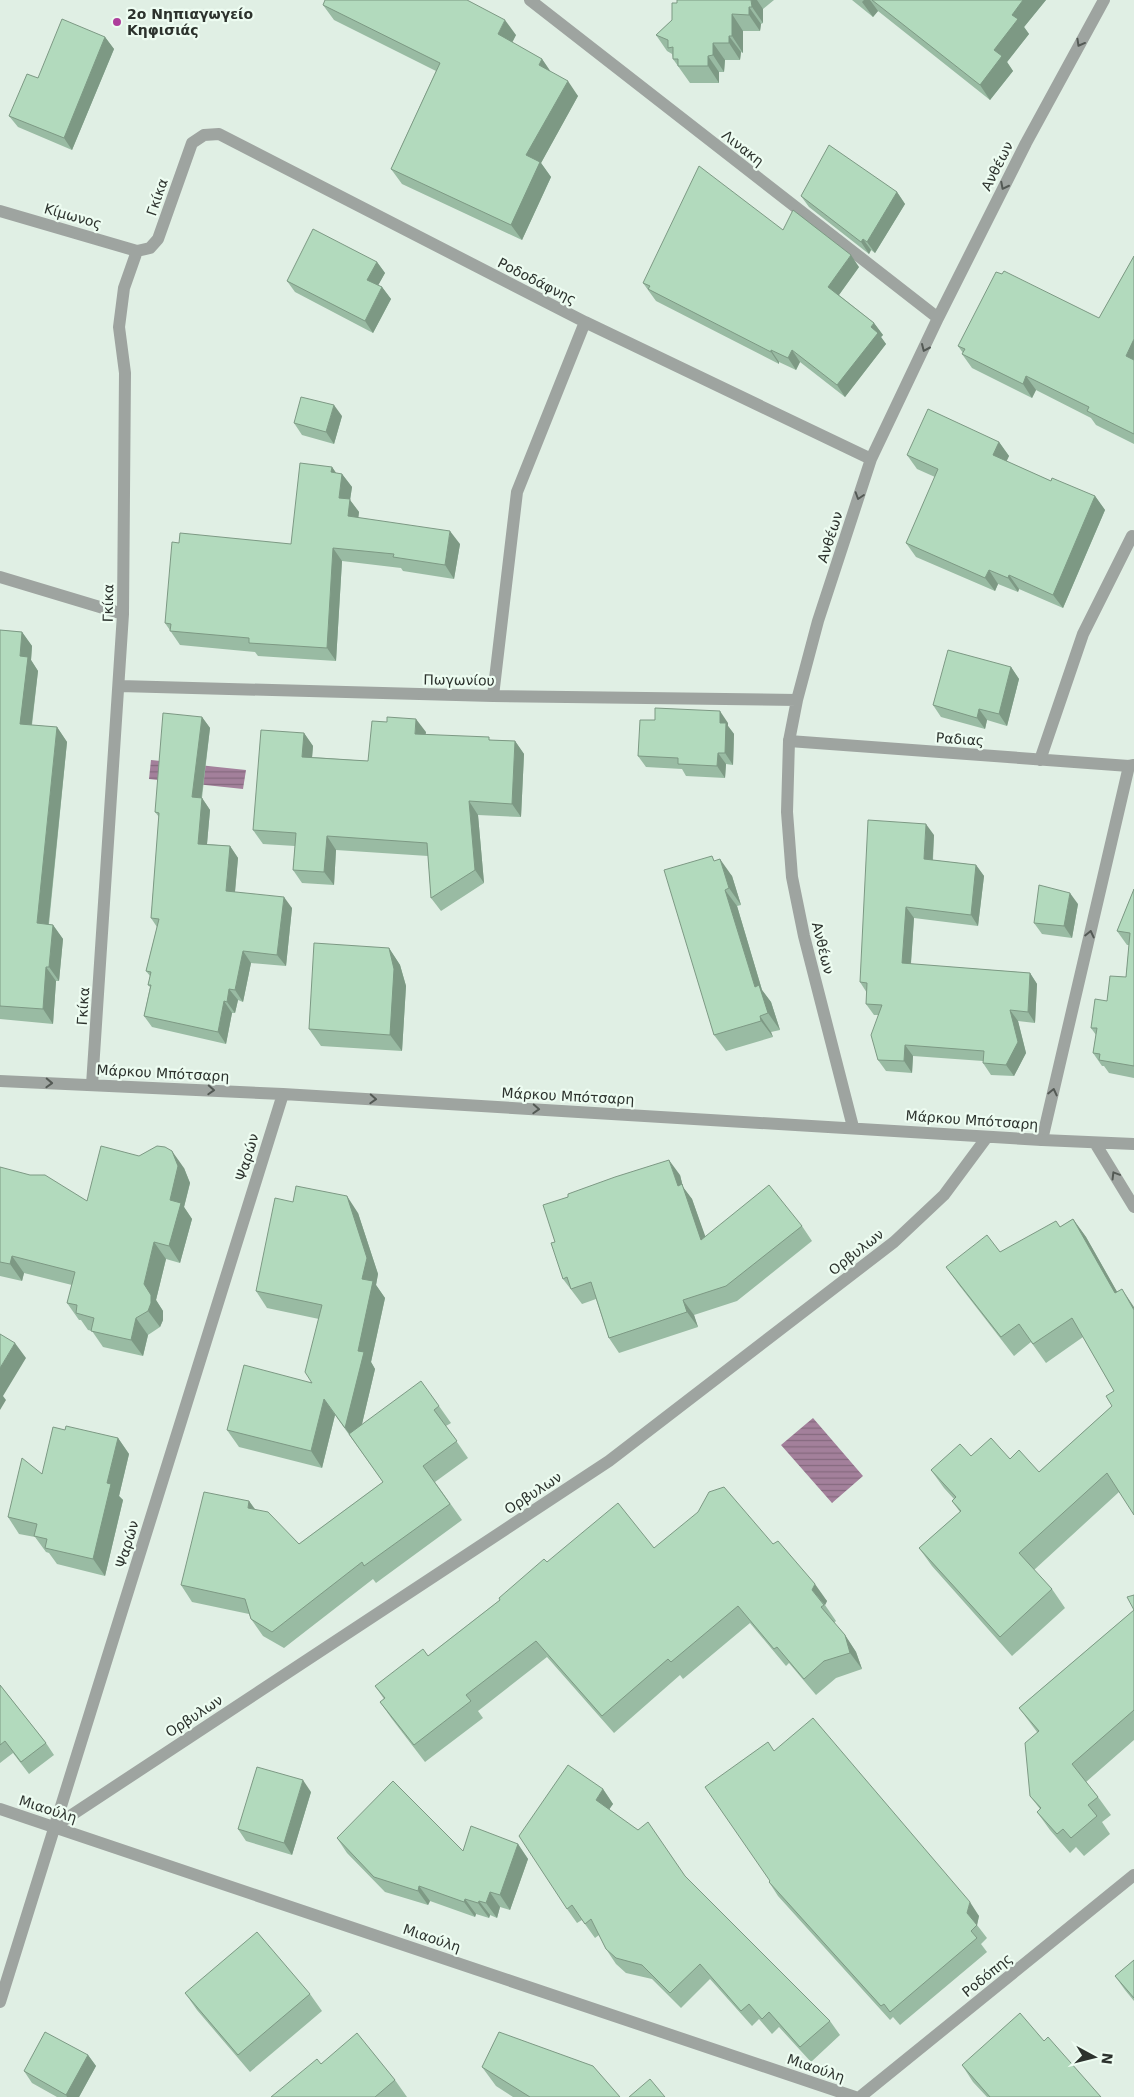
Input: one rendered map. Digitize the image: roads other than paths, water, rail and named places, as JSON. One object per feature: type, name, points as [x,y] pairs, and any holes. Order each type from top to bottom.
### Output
[{"type":"street","name":"Λινακη","points":[[530,0],[938,318]]},
{"type":"street","name":"Ανθέων","points":[[853,1127],[804,936],[792,876],[787,812],[790,741],[797,700],[818,621],[872,459],[938,318],[1026,143],[1104,0]]},
{"type":"street","name":"Ροδοδάφνης","points":[[192,143],[204,135],[218,134],[585,322],[872,459]]},
{"type":"street","name":"Γκίκα","points":[[92,1085],[120,686],[123,614],[125,373],[120,327],[124,288],[137,251],[150,248],[158,239],[192,143]]},
{"type":"street","name":"Κίμωνος","points":[[0,211],[137,251]]},
{"type":"street","points":[[493,696],[516,492],[585,322]]},
{"type":"street","points":[[1040,760],[1083,634],[1133,536]]},
{"type":"street","points":[[0,577],[123,614]]},
{"type":"street","name":"Πωγωνίου","points":[[120,686],[493,696],[797,700]]},
{"type":"street","name":"Ραδιας","points":[[790,741],[1131,765]]},
{"type":"street","points":[[1042,1140],[1131,765]]},
{"type":"street","name":"Μάρκου Μπότσαρη","points":[[0,1081],[283,1094],[853,1127],[987,1137],[1134,1144]]},
{"type":"street","name":"Ψαρών","points":[[0,2002],[283,1094]]},
{"type":"street","name":"Ορβυλων","points":[[55,1826],[609,1461],[894,1242],[944,1195],[987,1137]]},
{"type":"street","points":[[1095,1143],[1134,1206]]},
{"type":"street","name":"Μιαούλη","points":[[0,1809],[855,2097]]},
{"type":"street","name":"Ροδόπης","points":[[860,2097],[1134,1875]]},
{"type":"place","name":"2ο Νηπιαγωγείο Κηφισιάς","points":[[117,22]]}]
